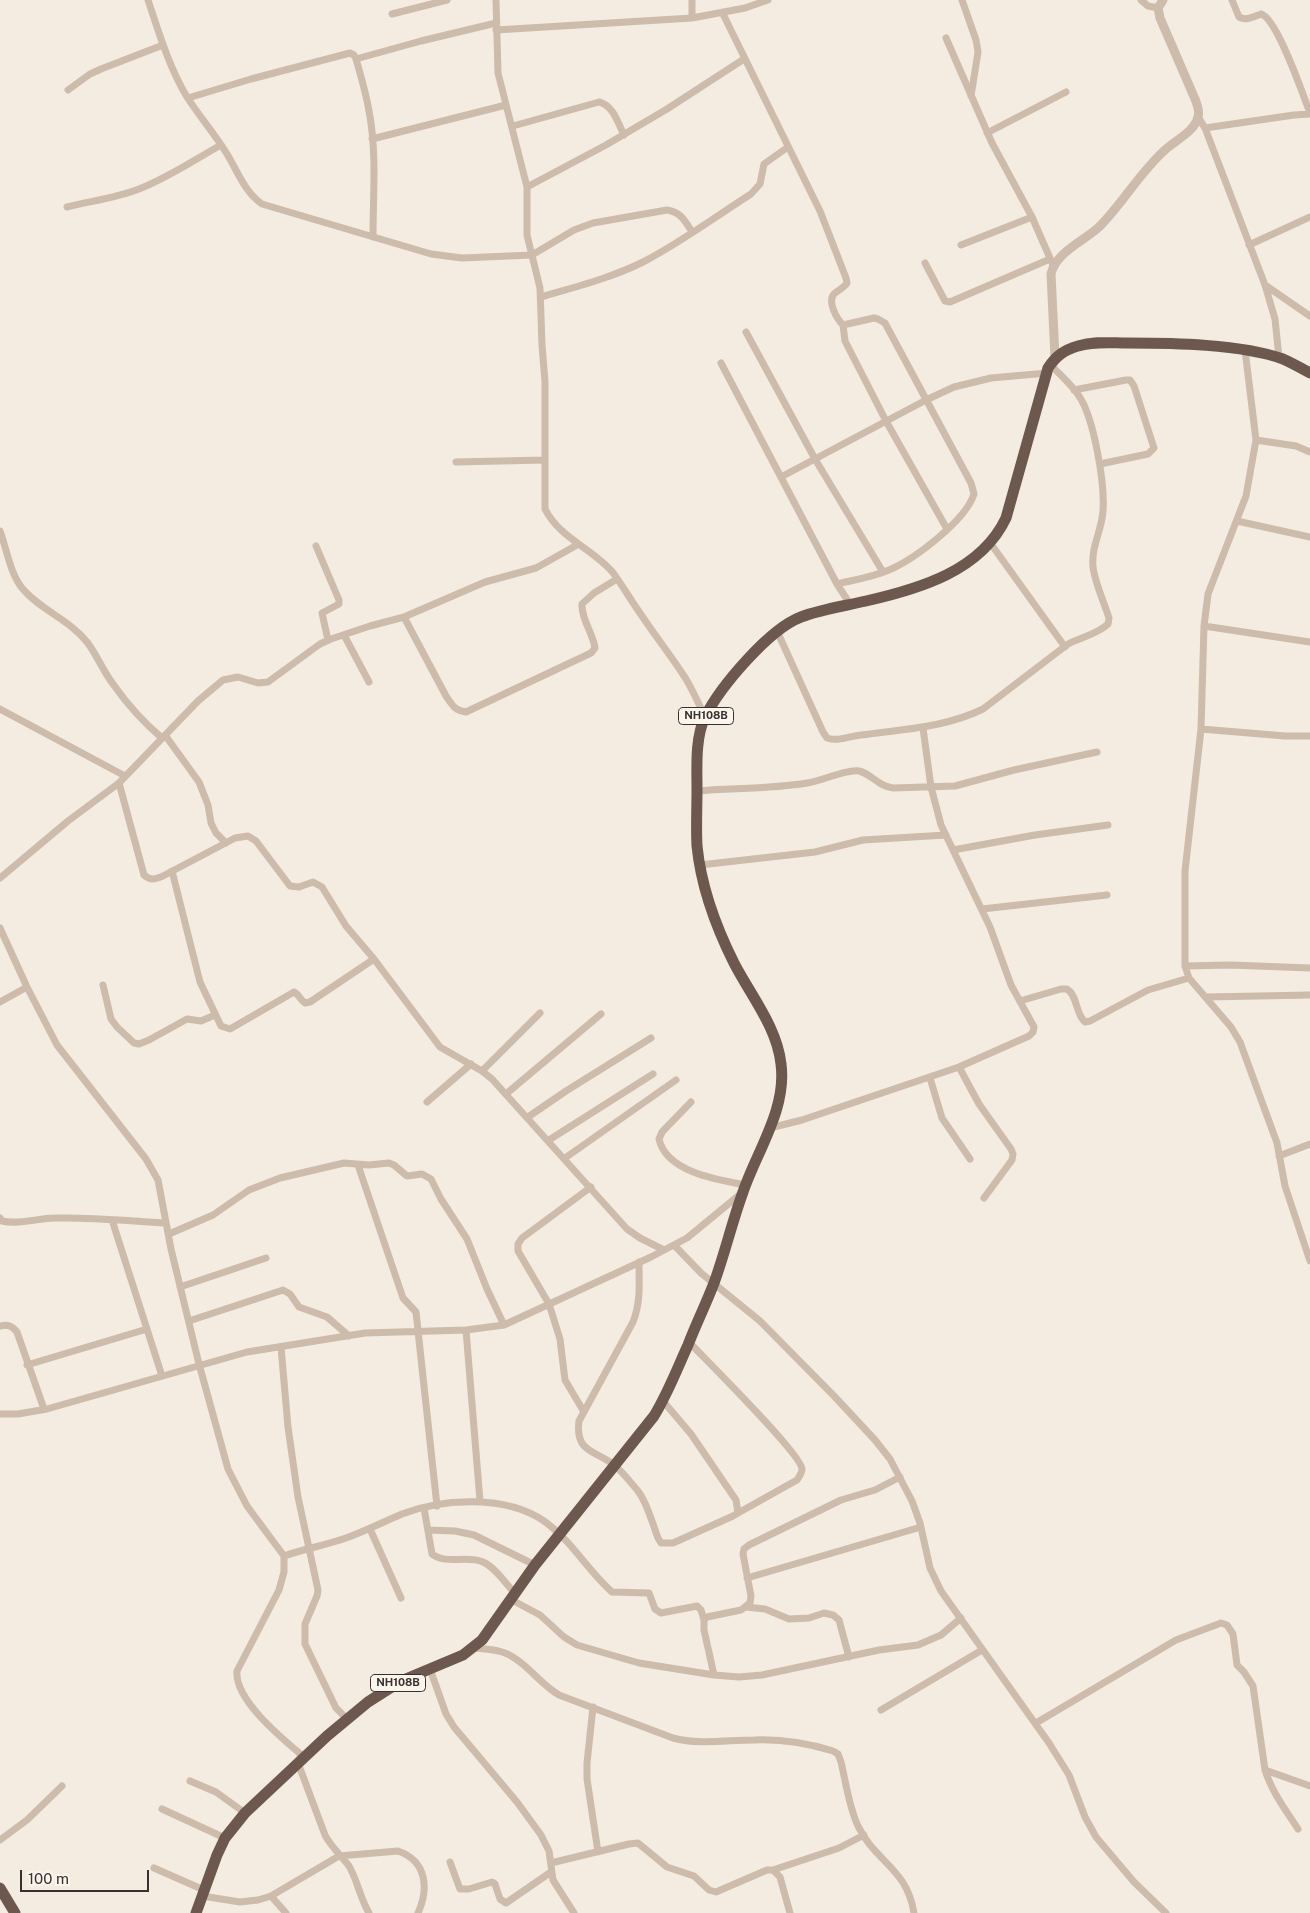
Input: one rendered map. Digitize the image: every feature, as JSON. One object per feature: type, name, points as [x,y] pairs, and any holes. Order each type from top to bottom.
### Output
[{"type":"highway","points":[[1051,365],[1065,351],[1092,343],[1159,343],[1245,350],[1279,358],[1310,373]]},
{"type":"highway","name":"NH108B","points":[[196,1913],[217,1855],[226,1838],[245,1813],[301,1760],[368,1702],[401,1681],[447,1662],[473,1648],[482,1640],[534,1565],[561,1534],[654,1416],[663,1401],[714,1282],[744,1188],[770,1128],[780,1095],[782,1067],[780,1051],[775,1036],[725,944],[710,906],[700,866],[697,845],[697,791],[699,744],[705,717],[738,671],[778,631],[800,617],[894,594],[935,580],[972,560],[991,544],[1000,530],[1009,509],[1051,365]]},
{"type":"highway","points":[[0,1888],[15,1913]]},
{"type":"street","points":[[148,0],[176,77],[188,98],[221,145],[243,185],[251,196],[262,204],[372,237],[446,256],[462,258],[532,255],[584,226],[667,210],[676,211],[692,232]]},
{"type":"street","points":[[392,14],[448,0]]},
{"type":"street","points":[[496,0],[498,72],[527,187],[527,235],[538,274],[541,297],[545,382],[545,509],[554,523],[577,544],[600,559],[617,579],[682,673],[705,717]]},
{"type":"street","points":[[692,0],[692,18]]},
{"type":"street","points":[[356,59],[421,41],[496,27],[692,18],[723,14],[768,0]]},
{"type":"street","points":[[962,0],[976,40],[978,52],[971,96]]},
{"type":"street","points":[[1141,0],[1148,6],[1160,4],[1198,109],[1198,117],[1205,128],[1266,285],[1275,319],[1279,358]]},
{"type":"street","points":[[1205,128],[1310,113],[1282,42],[1268,19],[1260,14],[1250,19],[1239,17],[1232,0]]},
{"type":"street","points":[[723,14],[827,226],[848,284],[834,293],[832,299],[838,320],[843,325],[845,341],[886,421],[947,530]]},
{"type":"street","points":[[778,631],[827,738],[833,740],[857,735],[923,728],[971,715],[983,709],[1065,647],[1082,636],[1103,629],[1108,624],[1108,618],[1093,568],[1093,549],[1103,513],[1104,492],[1100,464],[1086,409],[1074,390],[1051,365],[1052,262],[1032,217],[1004,169],[946,38]]},
{"type":"street","points":[[68,90],[90,74],[163,45]]},
{"type":"street","points":[[188,98],[350,53],[354,55],[370,112],[374,163],[372,237]]},
{"type":"street","points":[[527,187],[624,135],[744,59]]},
{"type":"street","points":[[987,133],[1066,92]]},
{"type":"street","points":[[513,126],[599,102],[605,103],[610,109],[624,135]]},
{"type":"street","points":[[372,139],[506,105]]},
{"type":"street","points":[[925,263],[946,301],[950,302],[1052,262],[1100,226],[1165,150],[1189,130],[1198,117]]},
{"type":"street","points":[[67,207],[139,189],[173,173],[221,145]]},
{"type":"street","points":[[541,297],[624,270],[644,261],[692,232],[751,194],[760,184],[764,164],[788,147]]},
{"type":"street","points":[[961,244],[1032,217]]},
{"type":"street","points":[[1249,245],[1310,217]]},
{"type":"street","points":[[1266,285],[1310,316]]},
{"type":"street","points":[[837,584],[883,572],[908,561],[947,530],[967,510],[974,494],[971,483],[885,324],[874,318],[843,325]]},
{"type":"street","points":[[746,332],[815,459],[883,572]]},
{"type":"street","points":[[1245,350],[1256,440],[1246,496],[1208,594],[1204,626],[1201,729],[1185,871],[1185,966],[1189,978],[1231,1027],[1240,1042],[1277,1143],[1285,1186],[1310,1262]]},
{"type":"street","points":[[721,363],[837,584],[850,604]]},
{"type":"street","points":[[781,477],[954,387],[1051,365]]},
{"type":"street","points":[[1074,390],[1126,380],[1130,380],[1134,386],[1154,448],[1148,454],[1100,464]]},
{"type":"street","points":[[1256,440],[1296,446],[1310,452]]},
{"type":"street","points":[[456,462],[545,460]]},
{"type":"street","points":[[1237,521],[1310,536]]},
{"type":"street","points":[[0,532],[15,576],[22,588],[73,627],[87,643],[112,684],[146,725],[164,736],[199,782],[208,805],[213,828],[226,843]]},
{"type":"street","points":[[0,878],[68,821],[119,783],[198,701],[223,680],[238,677],[258,683],[268,682],[328,640],[404,617],[478,585],[536,568],[577,544]]},
{"type":"street","points":[[991,544],[1065,647]]},
{"type":"street","points":[[316,546],[339,600],[339,604],[336,607],[322,613],[328,640]]},
{"type":"street","points":[[404,617],[454,708],[458,712],[466,712],[591,653],[595,648],[594,641],[582,611],[582,604],[594,593],[617,579]]},
{"type":"street","points":[[1204,626],[1310,642]]},
{"type":"street","points":[[344,635],[369,682]]},
{"type":"street","points":[[0,709],[125,776]]},
{"type":"street","points":[[770,1128],[802,1120],[930,1078],[1029,1036],[1033,1032],[1032,1023],[1011,985],[990,926],[941,825],[931,787],[923,728]]},
{"type":"street","points":[[1201,729],[1277,736],[1310,736]]},
{"type":"street","points":[[697,791],[809,783],[859,771],[867,774],[884,787],[931,787],[968,783],[1014,770],[1097,752]]},
{"type":"street","points":[[119,783],[144,874],[148,878],[155,880],[226,843],[241,836],[248,836],[256,841],[290,886],[294,888],[313,882],[318,884],[322,887],[346,926],[374,958],[404,1001],[440,1047],[482,1071],[528,1117],[627,1229],[664,1250]]},
{"type":"street","points":[[953,850],[1035,835],[1108,825]]},
{"type":"street","points":[[700,866],[815,852],[863,840],[946,835]]},
{"type":"street","points":[[172,871],[198,976],[221,1026],[230,1029],[294,992],[305,1003],[310,1002],[374,958]]},
{"type":"street","points":[[982,909],[1107,895]]},
{"type":"street","points":[[0,928],[27,987],[57,1045],[146,1159],[161,1189],[166,1223],[180,1287],[228,1469],[237,1490],[284,1556],[284,1572],[279,1590],[238,1671],[238,1686],[258,1714],[301,1760],[325,1835],[339,1856],[349,1866],[369,1913]]},
{"type":"street","points":[[1185,966],[1230,965],[1310,968]]},
{"type":"street","points":[[1020,1001],[1067,988],[1074,996],[1080,1016],[1085,1022],[1148,990],[1189,978]]},
{"type":"street","points":[[103,985],[111,1019],[134,1043],[139,1044],[149,1040],[187,1019],[201,1021],[215,1015]]},
{"type":"street","points":[[0,1002],[27,987]]},
{"type":"street","points":[[1206,997],[1310,995]]},
{"type":"street","points":[[482,1071],[540,1013]]},
{"type":"street","points":[[506,1094],[601,1014]]},
{"type":"street","points":[[528,1117],[651,1038]]},
{"type":"street","points":[[427,1102],[471,1064]]},
{"type":"street","points":[[959,1067],[979,1104],[1013,1154],[1012,1160],[984,1198]]},
{"type":"street","points":[[549,1140],[653,1074]]},
{"type":"street","points":[[930,1078],[942,1118],[970,1159]]},
{"type":"street","points":[[565,1158],[676,1080]]},
{"type":"street","points":[[691,1102],[662,1132],[659,1139],[660,1146],[679,1164],[693,1173],[744,1188]]},
{"type":"street","points":[[1279,1156],[1310,1144]]},
{"type":"street","points":[[169,1234],[213,1215],[258,1186],[280,1178],[344,1163],[358,1165],[389,1163],[407,1176],[422,1174],[428,1176],[468,1239],[487,1289],[504,1324]]},
{"type":"street","points":[[358,1165],[402,1298],[416,1312],[437,1506]]},
{"type":"street","points":[[584,1412],[565,1380],[560,1339],[549,1304],[522,1261],[518,1251],[518,1244],[522,1238],[591,1187]]},
{"type":"street","points":[[0,1414],[18,1414],[44,1409],[247,1352],[349,1336],[466,1330],[504,1324],[674,1245],[693,1234],[744,1188]]},
{"type":"street","points":[[0,1218],[2,1221],[12,1222],[52,1218],[166,1223]]},
{"type":"street","points":[[112,1220],[162,1376]]},
{"type":"street","points":[[674,1245],[701,1273],[760,1321],[835,1397],[890,1459],[912,1501],[921,1527],[930,1568],[941,1591],[1036,1723],[1069,1775],[1085,1817],[1096,1837],[1134,1882],[1166,1913]]},
{"type":"street","points":[[180,1287],[266,1258]]},
{"type":"street","points":[[639,1262],[640,1297],[634,1322],[579,1421],[578,1436],[582,1444],[590,1451],[615,1465],[644,1500],[661,1543],[673,1543],[733,1516],[797,1480],[802,1469],[769,1426],[689,1342]]},
{"type":"street","points":[[189,1320],[283,1290],[290,1294],[298,1306],[327,1317],[349,1336]]},
{"type":"street","points":[[0,1326],[6,1324],[12,1326],[17,1332],[44,1409]]},
{"type":"street","points":[[27,1365],[147,1328]]},
{"type":"street","points":[[466,1330],[480,1501]]},
{"type":"street","points":[[281,1347],[288,1427],[298,1497],[318,1590],[318,1596],[305,1624],[305,1644],[336,1708],[347,1719]]},
{"type":"street","points":[[663,1401],[691,1434],[736,1500],[738,1513]]},
{"type":"street","points":[[704,1620],[707,1617],[741,1610],[750,1603],[751,1596],[743,1554],[744,1549],[749,1545],[841,1500],[875,1490],[900,1477]]},
{"type":"street","points":[[284,1556],[344,1538],[402,1514],[424,1508],[464,1501],[480,1501],[507,1506],[542,1520],[561,1534],[612,1592],[649,1593],[656,1609],[661,1613],[697,1606],[701,1610],[704,1620],[703,1624],[714,1675]]},
{"type":"street","points":[[424,1508],[430,1548],[432,1554],[436,1557],[442,1559],[473,1559],[486,1563],[512,1596],[540,1615],[564,1637],[577,1644],[639,1663],[714,1675],[739,1677],[762,1675],[918,1645],[941,1635],[961,1618]]},
{"type":"street","points":[[748,1578],[921,1527]]},
{"type":"street","points":[[370,1528],[401,1598]]},
{"type":"street","points":[[428,1530],[474,1534],[534,1565]]},
{"type":"street","points":[[746,1607],[765,1609],[789,1618],[801,1619],[824,1613],[833,1615],[839,1620],[849,1657]]},
{"type":"street","points":[[1036,1723],[1176,1640],[1221,1623],[1227,1624],[1231,1629],[1237,1665],[1253,1686],[1265,1770],[1271,1789],[1298,1829]]},
{"type":"street","points":[[473,1648],[504,1653],[515,1659],[552,1692],[653,1732],[687,1742],[773,1740],[788,1741],[833,1751],[839,1757],[858,1825],[864,1835],[904,1883],[909,1893],[914,1913]]},
{"type":"street","points":[[881,1710],[982,1650]]},
{"type":"street","points":[[430,1669],[446,1714],[454,1727],[517,1802],[541,1835],[549,1851],[551,1872],[558,1888],[574,1913]]},
{"type":"street","points":[[592,1707],[587,1779],[598,1852]]},
{"type":"street","points":[[1265,1770],[1310,1786]]},
{"type":"street","points":[[190,1781],[216,1792],[245,1813]]},
{"type":"street","points":[[0,1840],[27,1820],[62,1786]]},
{"type":"street","points":[[162,1809],[226,1838]]},
{"type":"street","points":[[551,1863],[638,1843],[667,1868],[694,1876],[709,1890],[716,1892],[767,1870],[773,1870],[838,1848],[864,1835]]},
{"type":"street","points":[[154,1868],[203,1893],[240,1902],[272,1896],[339,1856],[390,1851],[407,1854],[416,1862],[422,1872],[425,1890],[418,1913]]},
{"type":"street","points":[[450,1862],[457,1885],[460,1888],[469,1889],[492,1882],[495,1884],[500,1899],[506,1903],[551,1872]]},
{"type":"street","points":[[773,1870],[780,1877],[790,1913]]},
{"type":"street","points":[[272,1896],[286,1913]]}]
